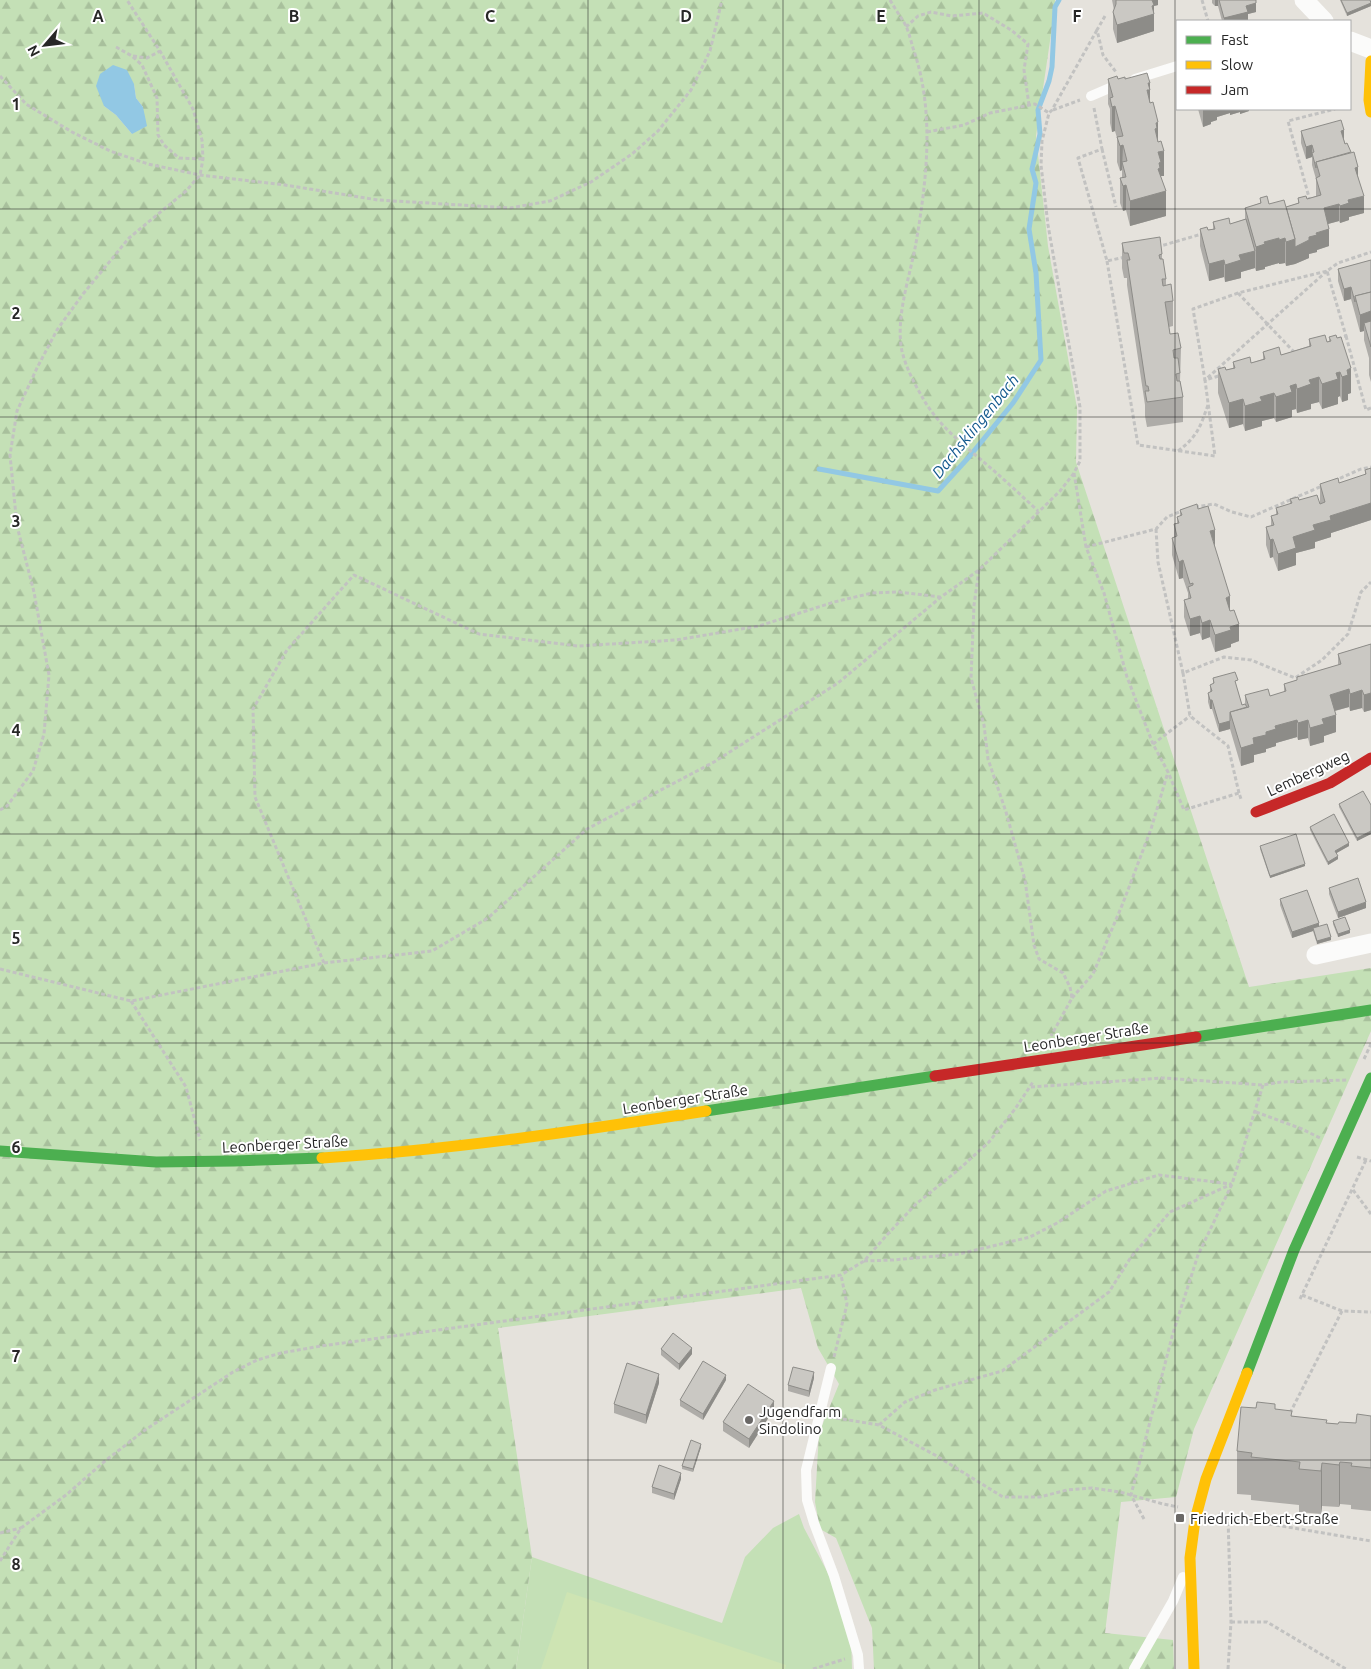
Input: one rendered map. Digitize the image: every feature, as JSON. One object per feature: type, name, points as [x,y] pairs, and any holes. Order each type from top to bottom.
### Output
[{"type":"main road","points":[[1371,61],[1369,100],[1371,112]]},
{"type":"main road","name":"Lembergweg","points":[[1256,812],[1330,783],[1371,758]]},
{"type":"main road","name":"Leonberger Straße","points":[[0,1151],[118,1160],[205,1162],[318,1158],[387,1153],[514,1139],[1371,1010]]},
{"type":"main road","points":[[1194,1669],[1190,1558],[1195,1520],[1206,1479],[1294,1250],[1371,1078]]},
{"type":"street","points":[[1304,0],[1323,20]]},
{"type":"street","points":[[1351,41],[1371,49]]},
{"type":"street","points":[[1316,955],[1371,943]]},
{"type":"lane","points":[[1092,96],[1124,82],[1176,66]]},
{"type":"lane","points":[[831,1368],[806,1470],[807,1500],[834,1576],[858,1655],[859,1669]]},
{"type":"lane","points":[[1134,1669],[1173,1600],[1190,1558]]},
{"type":"path","points":[[0,810],[7,806],[33,771],[44,734],[49,675],[34,592],[17,526],[10,455],[17,411],[36,368],[57,330],[82,294],[129,238],[186,191],[200,175],[203,159],[202,140],[193,109],[160,51],[127,0]]},
{"type":"path","points":[[0,76],[26,104],[72,132],[110,151],[148,164],[200,175],[397,202],[510,208],[550,201],[591,182],[632,154],[658,131],[692,90],[710,51],[722,0]]},
{"type":"path","points":[[890,0],[906,27],[919,63],[926,97],[927,162],[916,242],[903,304],[900,332],[902,352],[924,401],[936,417],[1038,511]]},
{"type":"path","points":[[1202,0],[1208,20]]},
{"type":"path","points":[[906,27],[918,16],[931,12],[952,16],[983,13],[1012,30],[1028,44],[1024,70],[1029,106]]},
{"type":"path","points":[[0,970],[131,1001],[324,963],[432,951],[488,918],[587,829],[714,762],[838,683],[941,597],[978,570],[1060,491],[1074,473],[1080,461],[1080,407],[1048,225],[1041,165],[1042,141],[1050,111],[1105,16]]},
{"type":"path","points":[[1097,30],[1103,55],[1124,82]]},
{"type":"path","points":[[116,47],[132,56],[142,65],[157,98],[158,135],[164,145],[179,158],[203,159]]},
{"type":"path","points":[[132,56],[147,58],[160,51]]},
{"type":"path","points":[[927,132],[964,125],[990,113],[1034,104],[1050,111],[1092,96],[1116,207]]},
{"type":"path","points":[[1301,204],[1310,201],[1288,122],[1331,110]]},
{"type":"path","points":[[1102,149],[1078,158],[1107,261],[1138,445],[1215,456],[1193,309],[1238,293],[1327,271]]},
{"type":"path","points":[[1148,250],[1210,232]]},
{"type":"path","points":[[1205,380],[1327,271],[1338,263],[1371,252]]},
{"type":"path","points":[[1107,261],[1131,255]]},
{"type":"path","points":[[1327,271],[1366,410],[1371,408]]},
{"type":"path","points":[[1238,293],[1294,352],[1286,354]]},
{"type":"path","points":[[1337,339],[1346,336]]},
{"type":"path","points":[[1205,380],[1223,374]]},
{"type":"path","points":[[1178,451],[1192,440],[1200,426],[1208,404]]},
{"type":"path","points":[[1334,481],[1361,469],[1371,467]]},
{"type":"path","points":[[1074,473],[1086,547],[1104,593],[1128,677],[1153,744],[1168,772],[1184,810],[1239,792]]},
{"type":"path","points":[[1086,547],[1156,529],[1168,517],[1187,508],[1214,504],[1232,512],[1252,517],[1325,485]]},
{"type":"path","points":[[1156,529],[1158,562],[1183,673],[1190,716],[1228,746],[1246,814],[1256,812]]},
{"type":"path","points":[[978,570],[974,605],[971,678],[984,725],[988,759],[1006,812],[1025,880],[1034,945],[1039,959],[1063,973],[1070,986],[1072,998]]},
{"type":"path","points":[[324,963],[255,797],[253,708],[287,650],[354,575],[479,634],[578,646],[676,640],[759,626],[834,602],[872,593],[899,592],[941,597]]},
{"type":"path","points":[[1183,673],[1224,657],[1251,660],[1295,678],[1322,660],[1348,634],[1361,592],[1371,582]]},
{"type":"path","points":[[1153,744],[1190,716]]},
{"type":"path","points":[[1042,1059],[1051,1036],[1072,998],[1093,974],[1124,902],[1151,829],[1168,772]]},
{"type":"path","points":[[131,1001],[186,1087],[205,1162]]},
{"type":"path","points":[[0,1561],[21,1528],[66,1495],[105,1461],[145,1430],[233,1372],[257,1360],[281,1353],[841,1275],[864,1261],[916,1204],[989,1142],[1031,1087],[1163,1078],[1263,1085],[1281,1082],[1354,1080]]},
{"type":"path","points":[[1144,1519],[1132,1495],[1173,1333],[1198,1255],[1232,1184],[1263,1085]]},
{"type":"path","points":[[1256,1112],[1302,1129]]},
{"type":"path","points":[[1358,1158],[1371,1160]]},
{"type":"path","points":[[864,1261],[959,1254],[1030,1237],[1057,1223],[1106,1191],[1159,1175],[1232,1184]]},
{"type":"path","points":[[878,1426],[906,1402],[935,1390],[1002,1371],[1109,1292],[1131,1257],[1170,1212],[1232,1184]]},
{"type":"path","points":[[1353,1190],[1371,1214]]},
{"type":"path","points":[[831,1368],[847,1304],[841,1275]]},
{"type":"path","points":[[1302,1295],[1342,1311],[1371,1312]]},
{"type":"path","points":[[1288,1417],[1342,1311]]},
{"type":"path","points":[[820,1415],[878,1426],[935,1455],[1003,1498],[1040,1497],[1066,1490],[1092,1488],[1120,1492],[1163,1504]]},
{"type":"path","points":[[1220,1514],[1228,1517],[1371,1541]]},
{"type":"path","points":[[1228,1517],[1231,1622],[1228,1669]]},
{"type":"path","points":[[0,1533],[21,1528]]},
{"type":"path","points":[[1231,1622],[1267,1622],[1346,1669]]},
{"type":"path","points":[[813,1669],[858,1655]]},
{"type":"green space","points":[[0,0],[1055,0],[1036,136],[1048,246],[1077,408],[1076,462],[1249,987],[1371,968],[1371,1031],[1194,1429],[1176,1497],[1121,1502],[1105,1633],[1173,1640],[1174,1669],[874,1669],[872,1628],[836,1538],[820,1529],[815,1502],[819,1433],[839,1384],[818,1348],[801,1288],[498,1328],[532,1557],[516,1669],[0,1669]],"holes":[[[134,84],[136,98],[143,107],[132,134],[116,115],[104,106]]]},
{"type":"green space","points":[[799,1514],[804,1528],[829,1575],[851,1638],[852,1669],[516,1669],[532,1557],[722,1623],[745,1557],[773,1528]]},
{"type":"green space","points":[[567,1592],[786,1665],[785,1669],[541,1669]]},
{"type":"water","points":[[113,65],[127,70],[134,84],[136,98],[143,107],[147,126],[132,134],[116,115],[104,106],[96,86],[100,74]]},
{"type":"building","points":[[1116,0],[1152,0],[1154,14],[1117,25],[1113,12]]},
{"type":"building","points":[[1219,0],[1256,0],[1256,3],[1246,6],[1248,12],[1224,18]]},
{"type":"building","points":[[1341,0],[1370,0],[1371,3],[1347,13]]},
{"type":"building","points":[[1147,73],[1150,90],[1147,90],[1150,103],[1153,102],[1158,122],[1155,129],[1158,142],[1161,141],[1164,151],[1158,152],[1161,162],[1158,169],[1166,191],[1130,201],[1126,185],[1123,186],[1120,178],[1126,177],[1122,162],[1127,161],[1123,145],[1120,146],[1117,137],[1123,136],[1115,106],[1112,107],[1110,98],[1113,97],[1108,79],[1117,76],[1118,79],[1125,77],[1125,79]]},
{"type":"building","points":[[1341,120],[1344,130],[1341,131],[1345,144],[1347,143],[1351,152],[1316,162],[1316,168],[1312,145],[1306,147],[1301,131]]},
{"type":"building","points":[[1354,152],[1358,167],[1355,168],[1364,196],[1348,200],[1349,203],[1340,206],[1339,204],[1324,208],[1329,229],[1316,233],[1317,235],[1309,237],[1309,240],[1295,247],[1295,239],[1286,207],[1299,203],[1298,198],[1306,196],[1307,199],[1321,195],[1316,178],[1320,176],[1316,162]]},
{"type":"building","points":[[1267,196],[1269,204],[1284,200],[1295,239],[1286,242],[1285,238],[1279,240],[1279,238],[1264,242],[1265,244],[1256,247],[1245,208],[1261,203],[1260,198]]},
{"type":"building","points":[[1229,218],[1230,224],[1246,219],[1255,251],[1239,255],[1241,260],[1225,265],[1224,260],[1209,264],[1200,229],[1207,227],[1208,230],[1215,229],[1213,222]]},
{"type":"building","points":[[1160,237],[1162,254],[1159,255],[1160,259],[1163,259],[1166,279],[1162,279],[1163,286],[1171,284],[1173,301],[1165,302],[1170,334],[1178,333],[1181,348],[1173,350],[1174,358],[1178,358],[1180,373],[1176,374],[1177,381],[1180,381],[1183,397],[1147,402],[1145,391],[1149,391],[1148,386],[1146,386],[1127,260],[1130,260],[1128,253],[1124,253],[1122,243]]},
{"type":"building","points":[[1371,260],[1371,292],[1355,296],[1355,302],[1351,287],[1344,289],[1338,269]]},
{"type":"building","points":[[1371,292],[1371,311],[1360,315],[1355,296]]},
{"type":"building","points":[[1371,321],[1371,347],[1364,323]]},
{"type":"building","points":[[1325,335],[1327,342],[1331,341],[1329,337],[1336,335],[1337,338],[1341,337],[1351,368],[1347,370],[1348,375],[1342,377],[1340,372],[1336,373],[1338,379],[1322,384],[1319,377],[1309,380],[1311,384],[1297,389],[1296,384],[1290,386],[1292,392],[1276,397],[1274,393],[1260,397],[1262,401],[1245,406],[1243,399],[1229,403],[1218,369],[1225,367],[1226,370],[1235,368],[1233,362],[1250,357],[1251,363],[1265,359],[1263,352],[1279,347],[1281,355],[1311,346],[1309,339]]},
{"type":"building","points":[[1371,468],[1371,503],[1330,516],[1331,520],[1313,525],[1315,530],[1293,537],[1296,548],[1278,554],[1273,539],[1270,540],[1266,527],[1274,525],[1271,516],[1278,514],[1276,508],[1292,503],[1290,499],[1298,497],[1299,500],[1317,495],[1320,504],[1325,502],[1320,484],[1338,478],[1339,483],[1366,474],[1365,470]]},
{"type":"building","points":[[1197,504],[1198,509],[1208,506],[1215,530],[1210,531],[1230,596],[1226,598],[1230,611],[1234,610],[1239,624],[1230,627],[1231,630],[1215,635],[1210,620],[1202,623],[1200,616],[1190,619],[1184,600],[1191,598],[1188,587],[1193,585],[1193,583],[1190,584],[1183,560],[1179,562],[1172,538],[1177,536],[1174,524],[1179,523],[1177,517],[1182,515],[1180,510]]},
{"type":"building","points":[[1371,644],[1371,693],[1364,695],[1362,690],[1350,694],[1349,689],[1330,695],[1336,715],[1322,719],[1324,724],[1310,728],[1308,720],[1298,723],[1297,720],[1275,726],[1276,729],[1266,732],[1266,735],[1253,738],[1254,744],[1241,748],[1230,712],[1249,707],[1245,695],[1268,689],[1270,696],[1286,691],[1284,684],[1297,680],[1297,677],[1341,664],[1338,654]]},
{"type":"building","points":[[1235,672],[1238,680],[1235,681],[1242,705],[1245,704],[1247,707],[1230,712],[1230,721],[1219,724],[1208,693],[1212,691],[1210,685],[1214,683],[1213,678]]},
{"type":"building","points":[[1363,791],[1371,805],[1371,831],[1357,838],[1339,804]]},
{"type":"building","points":[[1334,814],[1349,843],[1335,851],[1338,856],[1328,862],[1310,827]]},
{"type":"building","points":[[1296,834],[1305,864],[1270,876],[1260,846]]},
{"type":"building","points":[[1358,878],[1366,902],[1338,912],[1329,888]]},
{"type":"building","points":[[1307,890],[1319,923],[1292,932],[1280,899]]},
{"type":"building","points":[[1345,917],[1350,930],[1338,934],[1333,921]]},
{"type":"building","points":[[1327,924],[1331,937],[1317,941],[1313,928]]},
{"type":"building","points":[[673,1333],[692,1348],[679,1364],[661,1349]]},
{"type":"building","points":[[703,1361],[726,1375],[703,1414],[680,1400]]},
{"type":"building","points":[[627,1363],[659,1374],[646,1415],[614,1404]]},
{"type":"building","points":[[793,1367],[814,1372],[809,1391],[788,1385]]},
{"type":"building","name":"Jugendfarm Sindolino","points":[[748,1384],[774,1401],[749,1439],[723,1422]]},
{"type":"building","points":[[1257,1402],[1275,1404],[1275,1409],[1292,1411],[1291,1416],[1327,1420],[1326,1423],[1356,1423],[1357,1414],[1371,1416],[1371,1468],[1351,1466],[1352,1463],[1340,1462],[1339,1465],[1322,1463],[1321,1471],[1299,1469],[1300,1462],[1251,1457],[1252,1453],[1237,1451],[1241,1407],[1256,1408]]},
{"type":"building","points":[[691,1440],[701,1444],[693,1469],[682,1466]]},
{"type":"building","points":[[659,1465],[681,1473],[674,1494],[652,1487]]},
{"type":"waterway","name":"Dachsklingenbach","points":[[819,469],[938,491],[969,457],[1013,403],[1041,360],[1036,273],[1029,229],[1036,183],[1032,169],[1040,134],[1038,110],[1052,67],[1055,7],[1059,0]]},
{"type":"traffic: fast","points":[[1196,1037],[1371,1010]]},
{"type":"traffic: fast","points":[[706,1111],[935,1076]]},
{"type":"traffic: fast","points":[[1247,1373],[1294,1250],[1371,1078]]},
{"type":"traffic: fast","points":[[0,1151],[156,1162],[322,1158]]},
{"type":"traffic: slow","points":[[1371,61],[1369,100],[1371,112]]},
{"type":"traffic: slow","points":[[322,1158],[466,1145],[562,1133],[706,1111]]},
{"type":"traffic: slow","points":[[1194,1669],[1190,1558],[1195,1520],[1206,1479],[1247,1373]]},
{"type":"traffic: jam","points":[[1256,812],[1330,783],[1371,758]]},
{"type":"traffic: jam","points":[[935,1076],[1196,1037]]},
{"type":"place","name":"Jugendfarm Sindolino","points":[[749,1420]]},
{"type":"place","name":"Friedrich-Ebert-Straße","points":[[1180,1518]]}]
